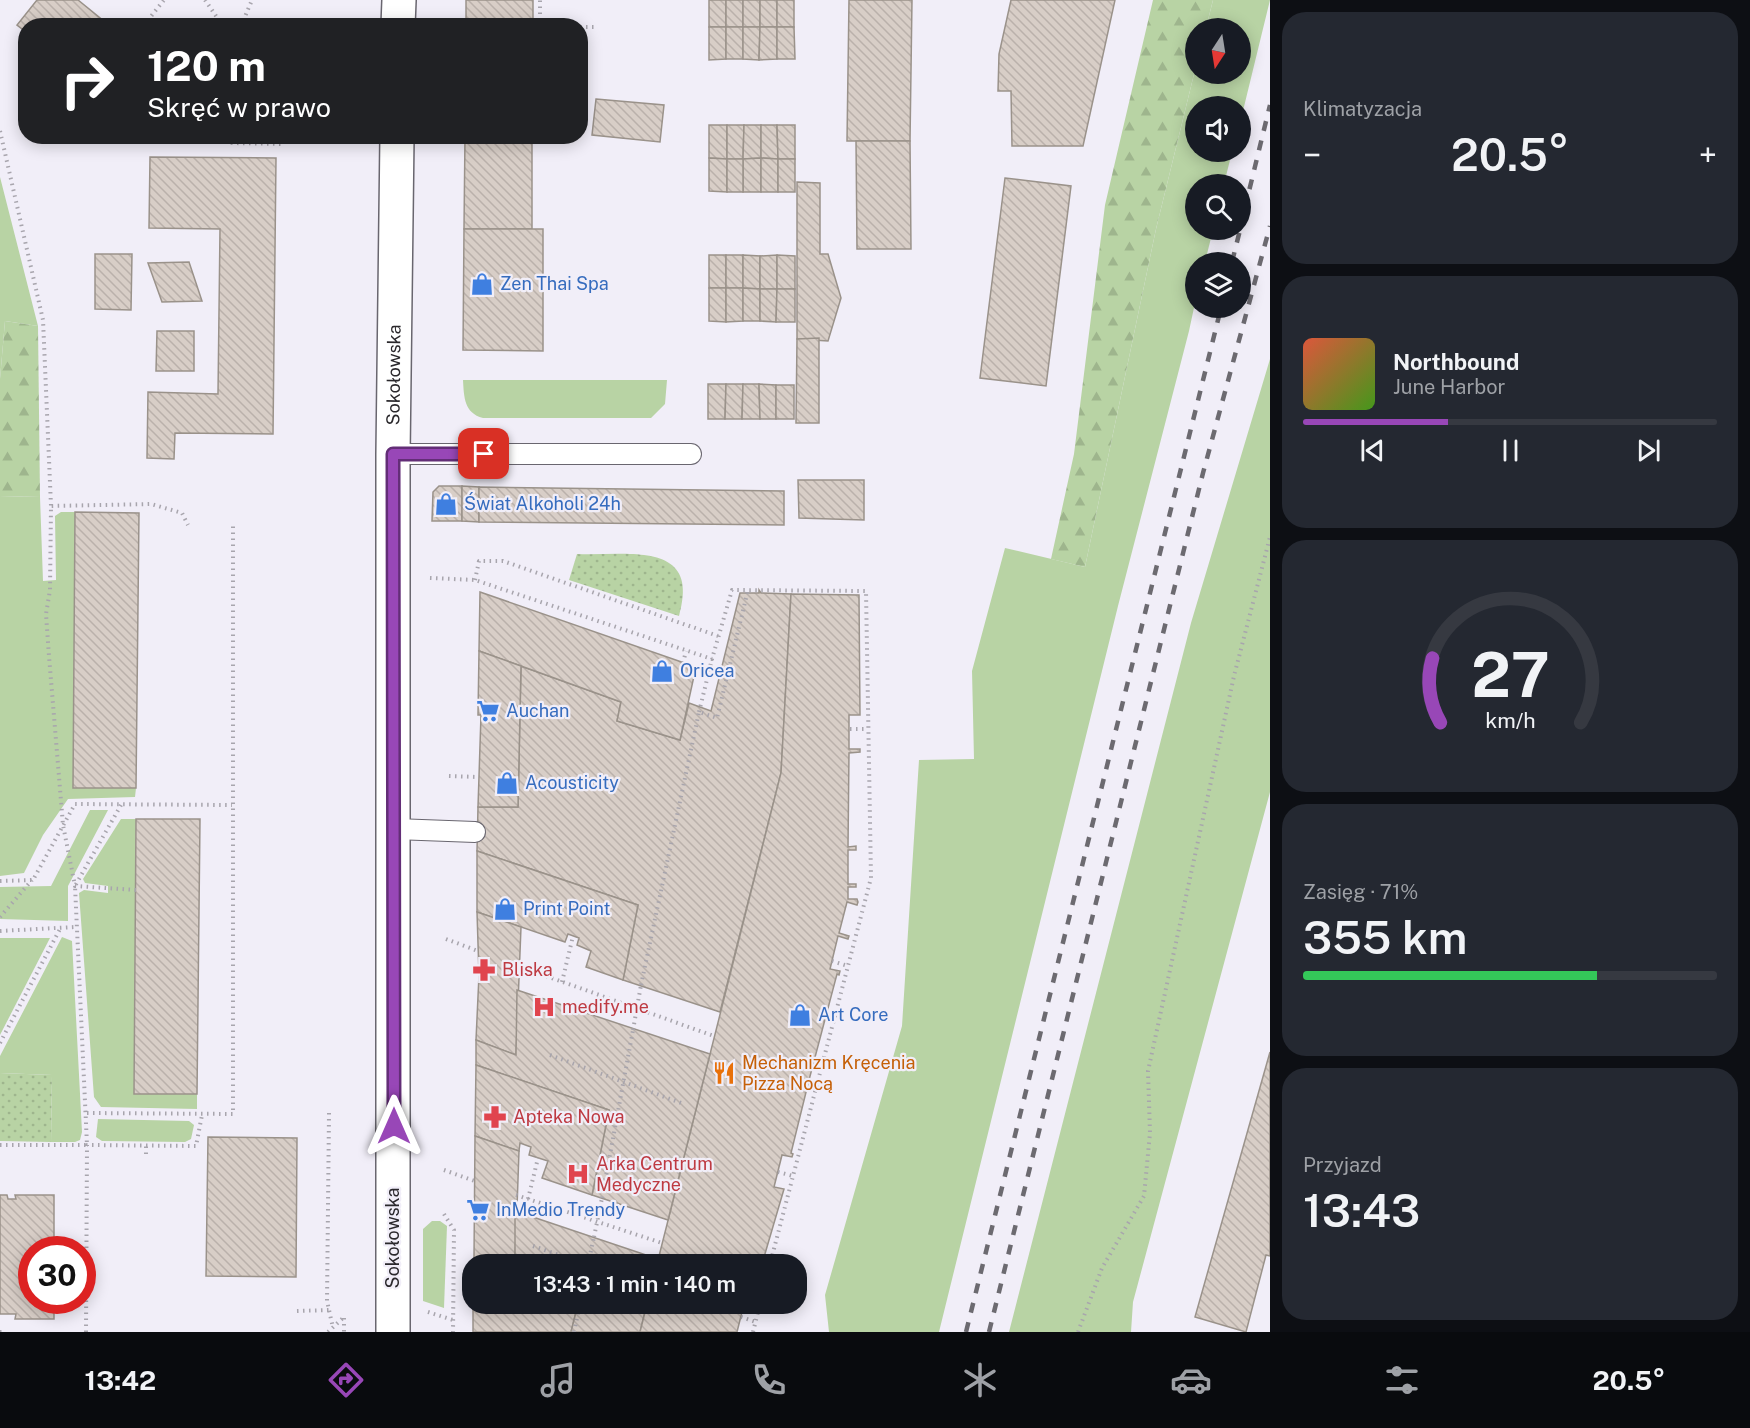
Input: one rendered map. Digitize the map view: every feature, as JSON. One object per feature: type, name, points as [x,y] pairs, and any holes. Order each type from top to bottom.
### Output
[{"type":"street","points":[[398,18],[399,0]]},
{"type":"street","name":"Sokołowska","points":[[393,1332],[393,454],[397,144]]},
{"type":"lane","points":[[393,454],[691,454]]},
{"type":"lane","points":[[394,829],[475,832]]},
{"type":"path","points":[[150,18],[164,0]]},
{"type":"path","points":[[205,0],[217,18]]},
{"type":"path","points":[[244,18],[252,0]]},
{"type":"path","points":[[540,0],[540,18]]},
{"type":"path","points":[[588,27],[594,27]]},
{"type":"path","points":[[0,131],[43,320],[51,506],[51,581],[46,614],[63,825],[75,886],[75,927],[87,1113],[87,1332]]},
{"type":"path","points":[[51,506],[151,504],[182,513],[188,525]]},
{"type":"path","points":[[87,1113],[233,1114],[233,524]]},
{"type":"path","points":[[1078,1332],[1102,1268],[1144,1196],[1150,1134],[1148,1071],[1234,676],[1270,537]]},
{"type":"path","points":[[475,580],[479,561],[503,561],[718,636]]},
{"type":"path","points":[[423,578],[475,580],[712,658]]},
{"type":"path","points":[[590,1254],[641,985],[699,712],[732,590],[866,591],[871,878],[773,1254]]},
{"type":"path","points":[[699,712],[717,717],[748,590]]},
{"type":"path","points":[[683,663],[687,651]]},
{"type":"path","points":[[850,729],[868,729]]},
{"type":"path","points":[[449,776],[478,777]]},
{"type":"path","points":[[0,916],[33,880],[75,804],[232,805]]},
{"type":"path","points":[[75,886],[121,805]]},
{"type":"path","points":[[0,881],[33,880]]},
{"type":"path","points":[[75,886],[136,890]]},
{"type":"path","points":[[0,931],[75,927]]},
{"type":"path","points":[[0,1043],[60,929]]},
{"type":"path","points":[[562,982],[573,936]]},
{"type":"path","points":[[446,939],[478,951]]},
{"type":"path","points":[[832,961],[848,966]]},
{"type":"path","points":[[518,966],[714,1036]]},
{"type":"path","points":[[550,1055],[681,1103]]},
{"type":"path","points":[[813,1068],[821,1071]]},
{"type":"path","points":[[330,1113],[329,1310],[333,1328]]},
{"type":"path","points":[[0,1145],[196,1146],[202,1115]]},
{"type":"path","points":[[146,1145],[146,1154]]},
{"type":"path","points":[[528,1199],[538,1158]]},
{"type":"path","points":[[444,1170],[474,1181]]},
{"type":"path","points":[[778,1172],[793,1176]]},
{"type":"path","points":[[516,1195],[662,1243]]},
{"type":"path","points":[[444,1214],[454,1230],[453,1332]]},
{"type":"path","points":[[533,1246],[557,1254]]},
{"type":"path","points":[[418,1309],[453,1320]]},
{"type":"path","points":[[297,1311],[329,1310]]},
{"type":"path","points":[[574,1332],[578,1314]]},
{"type":"path","points":[[753,1332],[758,1314]]},
{"type":"path","points":[[328,1332],[344,1317],[344,1332]]},
{"type":"path","points":[[741,1317],[756,1322]]},
{"type":"green space","points":[[1153,0],[1213,0],[1208,18],[1185,18],[1185,84],[1192,84],[1189,96],[1185,96],[1185,111],[1156,229],[1085,567],[1051,559],[1074,454],[1105,205]]},
{"type":"green space","points":[[1213,0],[1270,0],[1251,78],[1251,18],[1208,18]]},
{"type":"green space","points":[[1192,84],[1250,84],[1247,96],[1189,96]]},
{"type":"green space","points":[[1185,111],[1185,162],[1230,162],[1226,174],[1185,174],[1185,240],[1210,240],[1208,252],[1185,252],[1185,318],[1192,318],[1189,331],[1118,606],[939,1332],[829,1332],[825,1295],[902,1026],[919,760],[974,759],[972,671],[1005,548],[1085,567],[1156,229]]},
{"type":"green space","points":[[0,177],[38,326],[5,321],[0,379]]},
{"type":"green space","points":[[5,321],[38,326],[40,497],[0,496],[0,379]]},
{"type":"green space","points":[[1270,359],[1270,792],[1133,1302],[1131,1332],[1009,1332],[1191,623]]},
{"type":"green space","points":[[463,380],[667,380],[665,404],[651,418],[483,418],[472,412],[466,404]]},
{"type":"green space","points":[[0,496],[40,497],[43,581],[56,580],[55,516],[61,512],[75,512],[74,788],[136,788],[135,797],[68,799],[43,835],[24,873],[0,876]]},
{"type":"green space","points":[[577,554],[637,554],[655,557],[670,564],[680,575],[683,592],[679,616],[569,580]]},
{"type":"green space","points":[[90,810],[108,810],[68,886],[68,921],[0,919],[0,887],[51,886]]},
{"type":"green space","points":[[121,819],[136,819],[134,1094],[197,1094],[197,1109],[101,1107],[94,1097],[79,893],[84,890],[108,893],[108,886],[85,883],[83,879]]},
{"type":"green space","points":[[62,937],[72,941],[82,1132],[80,1140],[75,1142],[51,1142],[52,1075],[0,1073],[0,1056]]},
{"type":"green space","points":[[0,938],[50,938],[0,1035]]},
{"type":"green space","points":[[0,1073],[52,1075],[51,1142],[0,1141]]},
{"type":"green space","points":[[98,1119],[189,1121],[194,1125],[191,1139],[185,1142],[102,1141],[96,1137]]},
{"type":"green space","points":[[432,1221],[440,1221],[447,1226],[444,1308],[423,1301],[423,1229]]},
{"type":"building","points":[[37,0],[78,0],[100,18],[23,18]]},
{"type":"building","points":[[466,0],[533,0],[533,18],[466,18]]},
{"type":"building","points":[[709,0],[726,0],[726,27],[709,27]]},
{"type":"building","points":[[726,0],[743,0],[743,27],[726,27]]},
{"type":"building","points":[[743,0],[760,0],[760,27],[743,27]]},
{"type":"building","points":[[760,0],[777,0],[777,27],[760,27]]},
{"type":"building","points":[[777,0],[794,0],[794,27],[777,27]]},
{"type":"building","points":[[849,0],[912,0],[910,141],[847,141]]},
{"type":"building","points":[[1011,0],[1115,0],[1083,146],[1012,146],[1011,91],[998,91],[999,54]]},
{"type":"building","points":[[709,27],[726,27],[726,59],[709,60]]},
{"type":"building","points":[[726,27],[743,27],[743,59],[726,59]]},
{"type":"building","points":[[743,27],[760,27],[759,60],[743,59]]},
{"type":"building","points":[[760,27],[777,27],[777,59],[759,60]]},
{"type":"building","points":[[777,27],[794,27],[795,59],[777,59]]},
{"type":"building","points":[[596,99],[664,105],[660,142],[592,135]]},
{"type":"building","points":[[709,125],[727,125],[727,159],[709,158]]},
{"type":"building","points":[[727,125],[744,125],[743,159],[727,159]]},
{"type":"building","points":[[744,125],[761,125],[761,158],[743,159]]},
{"type":"building","points":[[761,125],[777,125],[778,159],[761,158]]},
{"type":"building","points":[[777,125],[795,125],[795,159],[778,159]]},
{"type":"building","points":[[856,141],[910,141],[911,249],[857,249]]},
{"type":"building","points":[[465,144],[532,144],[532,229],[464,229]]},
{"type":"building","points":[[150,157],[276,158],[273,434],[175,433],[174,459],[147,458],[148,392],[218,394],[220,229],[149,228]]},
{"type":"building","points":[[709,158],[727,159],[727,192],[709,191]]},
{"type":"building","points":[[761,158],[761,192],[743,192],[743,159]]},
{"type":"building","points":[[761,158],[778,159],[778,192],[761,192]]},
{"type":"building","points":[[727,159],[743,159],[743,192],[727,192]]},
{"type":"building","points":[[778,159],[795,159],[795,192],[778,192]]},
{"type":"building","points":[[1005,178],[1071,186],[1046,386],[980,378]]},
{"type":"building","points":[[797,182],[820,183],[820,254],[828,254],[841,298],[828,341],[797,339]]},
{"type":"building","points":[[464,229],[543,229],[543,351],[463,350]]},
{"type":"building","points":[[95,254],[132,254],[131,310],[95,309]]},
{"type":"building","points":[[709,255],[726,255],[726,288],[709,288]]},
{"type":"building","points":[[726,255],[743,255],[743,288],[726,288]]},
{"type":"building","points":[[743,255],[760,256],[760,289],[743,288]]},
{"type":"building","points":[[777,255],[777,289],[760,289],[760,256]]},
{"type":"building","points":[[777,255],[795,256],[795,289],[777,289]]},
{"type":"building","points":[[189,262],[202,301],[162,302],[148,263]]},
{"type":"building","points":[[709,288],[726,288],[726,322],[709,321]]},
{"type":"building","points":[[726,288],[743,288],[743,321],[726,322]]},
{"type":"building","points":[[743,288],[760,289],[760,321],[743,321]]},
{"type":"building","points":[[760,289],[777,289],[776,322],[760,321]]},
{"type":"building","points":[[777,289],[795,289],[795,322],[776,322]]},
{"type":"building","points":[[157,331],[194,331],[194,371],[156,371]]},
{"type":"building","points":[[819,338],[819,423],[796,423],[797,339]]},
{"type":"building","points":[[708,384],[726,384],[725,419],[708,419]]},
{"type":"building","points":[[726,384],[743,384],[742,419],[725,419]]},
{"type":"building","points":[[743,384],[759,384],[760,419],[742,419]]},
{"type":"building","points":[[759,384],[776,385],[776,419],[760,419]]},
{"type":"building","points":[[776,385],[794,385],[794,419],[776,419]]},
{"type":"building","points":[[798,480],[864,480],[864,520],[799,518]]},
{"type":"building","points":[[439,486],[462,486],[462,521],[432,521],[433,492]]},
{"type":"building","points":[[462,486],[479,487],[479,522],[462,521]]},
{"type":"building","points":[[479,487],[784,491],[784,525],[479,522]]},
{"type":"building","points":[[75,512],[139,513],[136,788],[73,788]]},
{"type":"building","points":[[759,590],[761,593],[791,594],[781,773],[720,1012],[623,980],[638,905],[477,851],[478,807],[518,807],[521,666],[621,702],[617,721],[680,740],[689,703],[711,711],[740,593],[759,593]]},
{"type":"building","points":[[480,592],[696,667],[680,740],[617,721],[621,702],[479,651]]},
{"type":"building","points":[[791,594],[859,595],[860,715],[849,715],[849,749],[860,749],[860,752],[849,753],[848,847],[856,846],[856,850],[848,850],[848,884],[856,884],[856,887],[848,887],[848,899],[857,899],[858,902],[857,905],[847,902],[839,933],[849,936],[848,939],[838,936],[830,969],[840,971],[839,975],[837,974],[809,1080],[791,1153],[793,1154],[792,1157],[782,1155],[774,1187],[784,1189],[765,1254],[660,1254],[781,773]]},
{"type":"building","points":[[479,651],[521,666],[518,807],[478,807],[481,715],[478,715]]},
{"type":"building","points":[[136,819],[200,819],[197,1094],[134,1094]]},
{"type":"building","points":[[477,851],[638,905],[623,980],[586,967],[591,951],[577,945],[579,938],[568,934],[565,942],[477,912]]},
{"type":"building","points":[[477,912],[521,927],[516,1055],[476,1040],[479,975]]},
{"type":"building","points":[[517,990],[710,1054],[668,1220],[592,1195],[609,1110],[476,1065],[476,1040],[516,1055]]},
{"type":"building","points":[[1270,1052],[1270,1256],[1266,1255],[1246,1332],[1195,1317]]},
{"type":"building","points":[[476,1065],[609,1110],[592,1195],[542,1178],[548,1161],[529,1155],[531,1147],[520,1143],[519,1151],[475,1136]]},
{"type":"building","points":[[475,1136],[519,1151],[515,1254],[474,1254]]},
{"type":"building","points":[[208,1137],[297,1138],[296,1277],[206,1276]]},
{"type":"building","points":[[0,1195],[7,1195],[8,1199],[16,1199],[15,1195],[54,1195],[54,1236],[18,1236],[18,1314],[54,1314],[54,1319],[15,1319],[16,1314],[0,1314]]},
{"type":"building","points":[[515,1211],[643,1254],[515,1254]]},
{"type":"building","points":[[473,1314],[576,1314],[571,1332],[473,1332]]},
{"type":"building","points":[[576,1314],[644,1314],[640,1332],[571,1332]]},
{"type":"building","points":[[644,1314],[742,1314],[737,1332],[640,1332]]},
{"type":"railway","points":[[1251,183],[1270,105]]},
{"type":"railway","points":[[989,1332],[1203,473],[1270,226]]},
{"type":"railway","points":[[1234,252],[1238,240]]},
{"type":"railway","points":[[966,1332],[1219,318]]},
{"type":"place","name":"Zen Thai Spa","points":[[482,284]]},
{"type":"place","name":"Świat Alkoholi 24h","points":[[446,504]]},
{"type":"place","name":"Oricea","points":[[662,671]]},
{"type":"place","name":"Auchan","points":[[488,711]]},
{"type":"place","name":"Acousticity","points":[[507,783]]},
{"type":"place","name":"Print Point","points":[[505,909]]},
{"type":"place","name":"Bliska","points":[[484,970]]},
{"type":"place","name":"medify.me","points":[[544,1007]]},
{"type":"place","name":"Art Core","points":[[800,1015]]},
{"type":"place","name":"Mechanizm Kręcenia Pizza Nocą","points":[[724,1073]]},
{"type":"place","name":"Apteka Nowa","points":[[495,1117]]},
{"type":"place","name":"Arka Centrum Medyczne","points":[[578,1174]]},
{"type":"place","name":"InMedio Trendy","points":[[478,1210]]},
{"type":"route","points":[[394,1126],[393,454],[484,454]]}]
